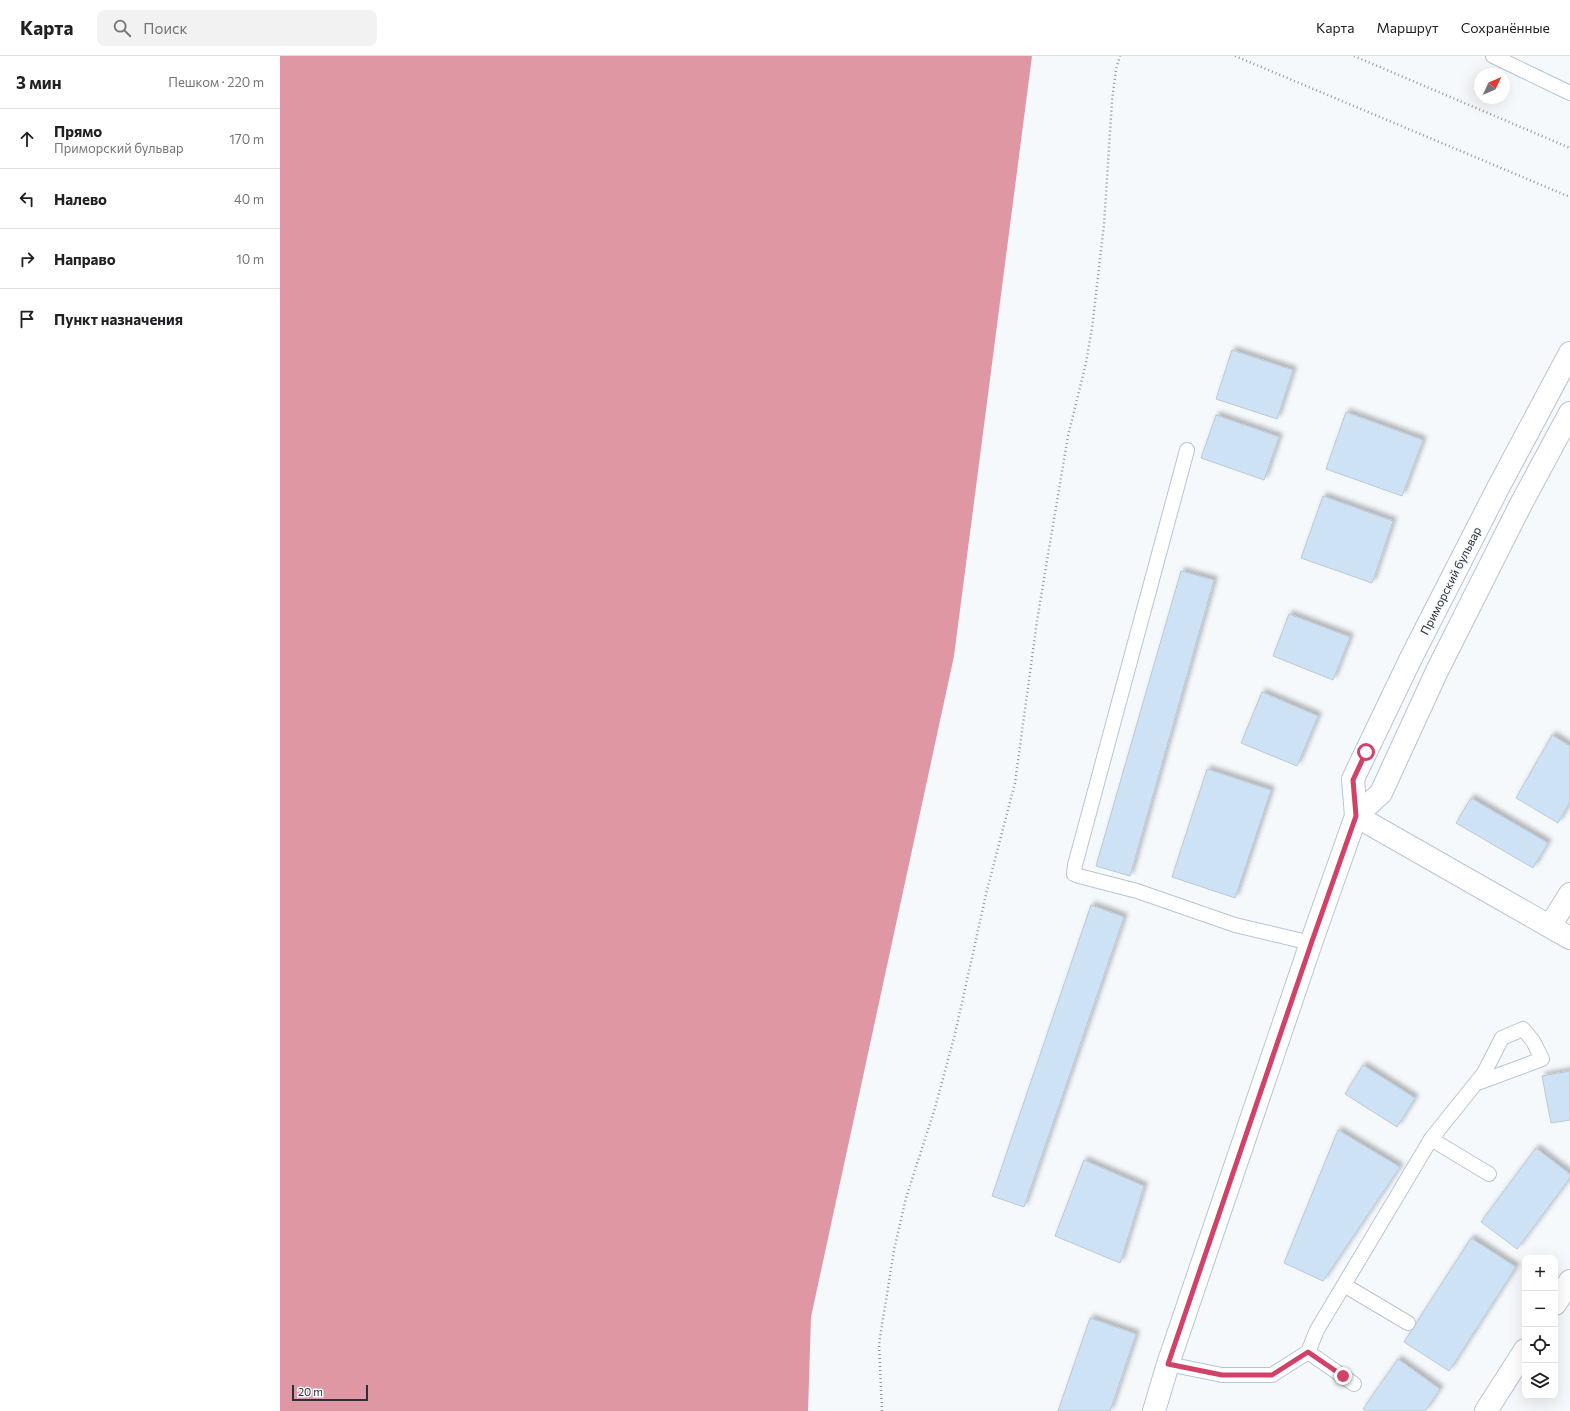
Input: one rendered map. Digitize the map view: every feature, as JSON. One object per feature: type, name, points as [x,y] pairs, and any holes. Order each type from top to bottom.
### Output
[{"type":"street","name":"Приморский бульвар","points":[[1154,1411],[1168,1364],[1356,816],[1353,780],[1412,656],[1499,486],[1570,353]]},
{"type":"street","name":"Приморский бульвар","points":[[1356,816],[1381,792],[1437,671],[1570,413]]},
{"type":"street","points":[[1356,816],[1570,938]]},
{"type":"street","points":[[1550,926],[1570,894]]},
{"type":"street","points":[[1558,1299],[1570,1281]]},
{"type":"street","points":[[1486,1411],[1522,1355]]},
{"type":"lane","points":[[1492,56],[1570,93]]},
{"type":"lane","points":[[1187,450],[1074,865],[1074,874],[1137,891],[1235,925],[1311,944]]},
{"type":"lane","points":[[1168,1364],[1222,1375],[1272,1375],[1308,1352],[1317,1330],[1431,1139],[1475,1084],[1484,1073],[1502,1038],[1523,1029],[1533,1041],[1542,1059],[1475,1084]]},
{"type":"lane","points":[[1431,1139],[1488,1174]]},
{"type":"lane","points":[[1344,1285],[1408,1323]]},
{"type":"lane","points":[[1308,1352],[1354,1384]]},
{"type":"path","points":[[882,1411],[879,1344],[894,1250],[906,1198],[935,1108],[955,1034],[987,890],[1015,783],[1037,622],[1068,436],[1086,363],[1092,328],[1104,225],[1112,101],[1116,70],[1120,56]]},
{"type":"path","points":[[1235,56],[1570,197]]},
{"type":"path","points":[[1354,56],[1570,148]]},
{"type":"shaded area","points":[[280,56],[1032,56],[954,656],[811,1317],[808,1411],[280,1411]]},
{"type":"building","points":[[1232,350],[1293,370],[1277,419],[1216,399]]},
{"type":"building","points":[[1346,412],[1423,440],[1402,496],[1326,469]]},
{"type":"building","points":[[1216,415],[1279,437],[1264,480],[1201,458]]},
{"type":"building","points":[[1323,496],[1393,521],[1372,583],[1301,558]]},
{"type":"building","points":[[1181,571],[1214,580],[1130,876],[1096,866]]},
{"type":"building","points":[[1289,614],[1350,637],[1333,680],[1273,656]]},
{"type":"building","points":[[1262,692],[1318,716],[1297,766],[1241,743]]},
{"type":"building","points":[[1552,735],[1570,746],[1570,802],[1558,823],[1516,798]]},
{"type":"building","points":[[1207,769],[1271,790],[1235,898],[1172,877]]},
{"type":"building","points":[[1471,798],[1548,843],[1533,868],[1456,823]]},
{"type":"building","points":[[1091,905],[1124,917],[1024,1207],[992,1196]]},
{"type":"building","points":[[1363,1065],[1415,1098],[1397,1127],[1345,1094]]},
{"type":"building","points":[[1570,1071],[1570,1120],[1551,1123],[1542,1076]]},
{"type":"building","points":[[1338,1130],[1400,1167],[1323,1281],[1284,1263]]},
{"type":"building","points":[[1536,1148],[1570,1174],[1570,1178],[1517,1249],[1481,1222]]},
{"type":"building","points":[[1084,1160],[1144,1186],[1120,1263],[1055,1236]]},
{"type":"building","points":[[1471,1238],[1516,1267],[1449,1371],[1404,1342]]},
{"type":"building","points":[[1090,1318],[1136,1334],[1110,1411],[1058,1411]]},
{"type":"building","points":[[1398,1359],[1440,1389],[1425,1411],[1366,1411],[1363,1409]]},
{"type":"route","points":[[1343,1376],[1308,1352],[1272,1375],[1222,1375],[1168,1364],[1356,816],[1353,780],[1366,752]]}]
